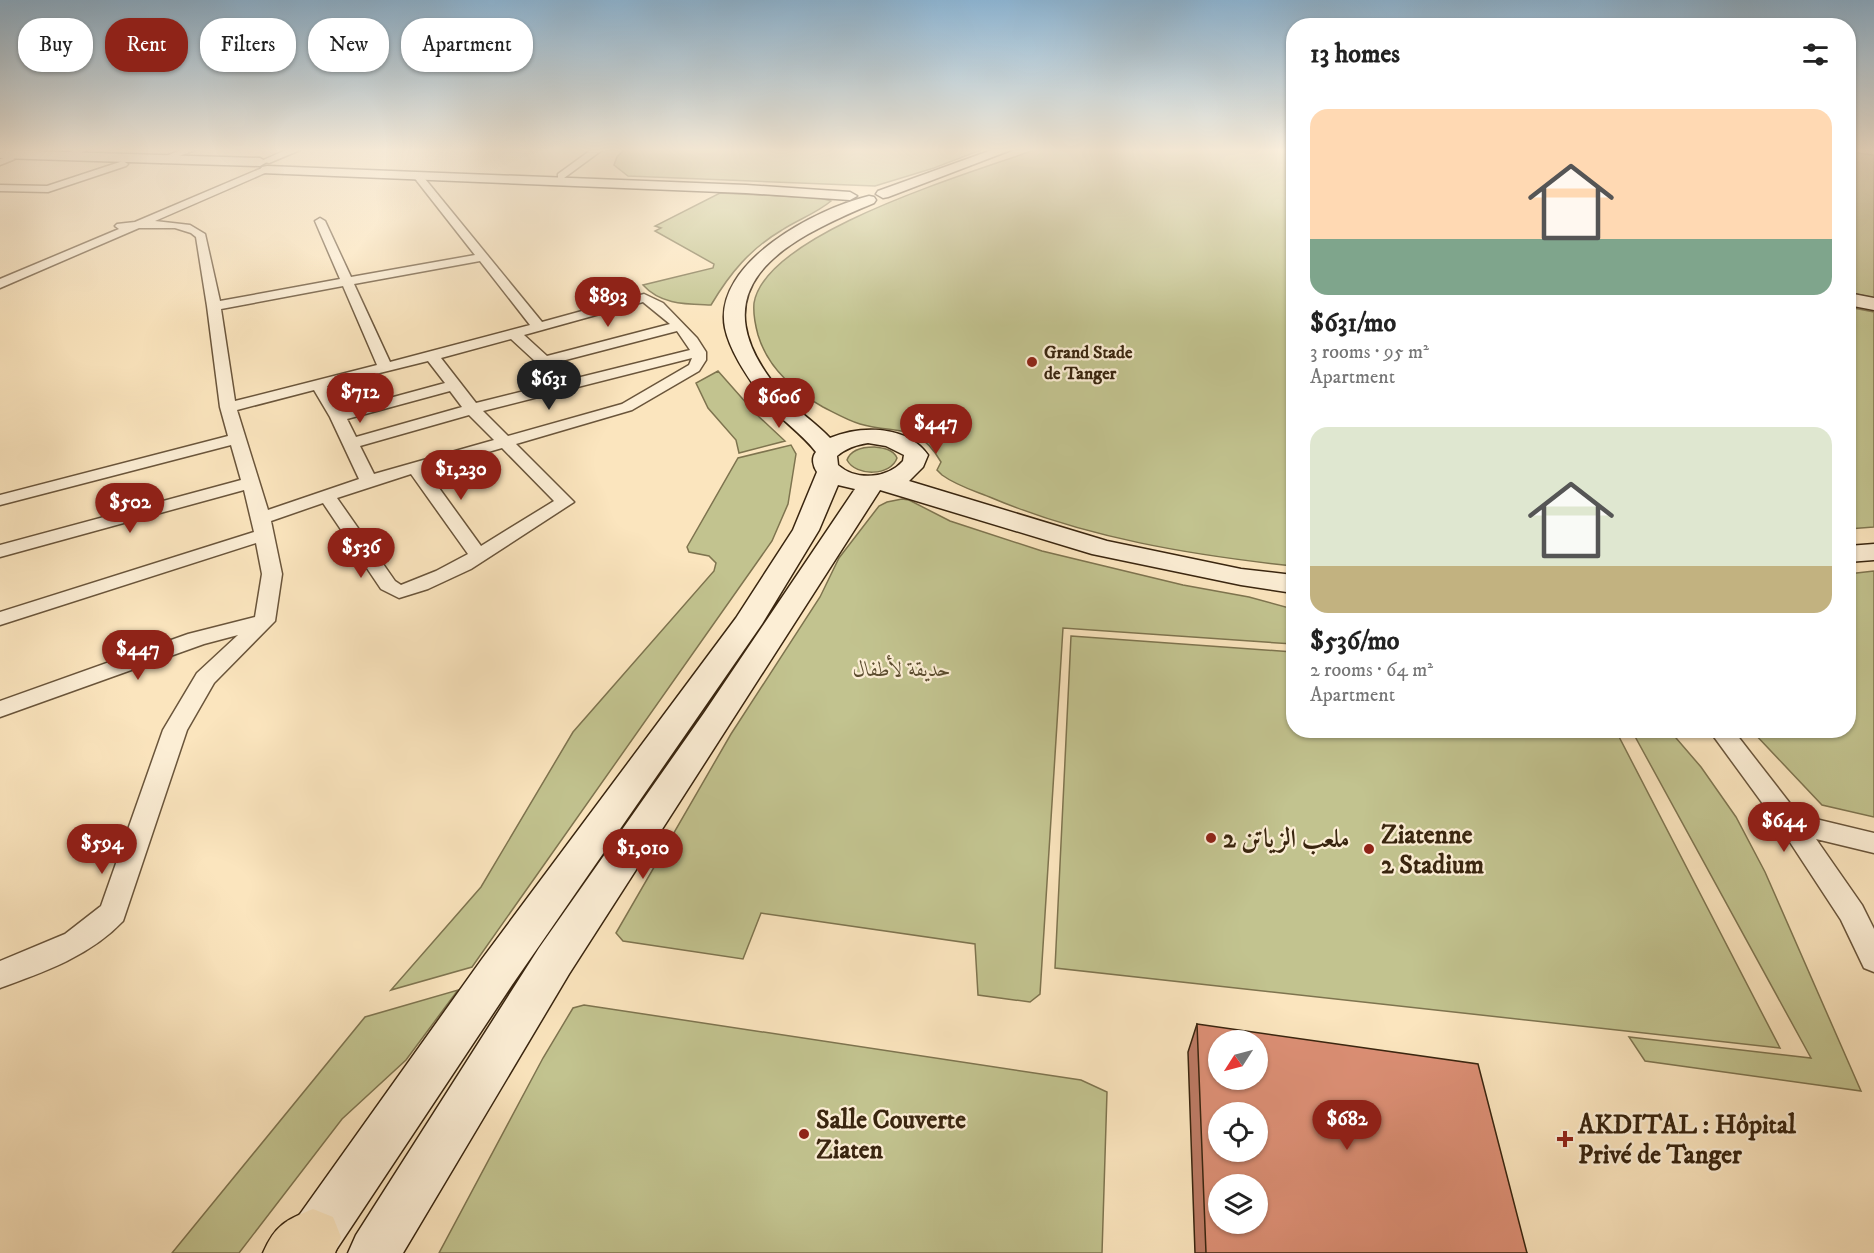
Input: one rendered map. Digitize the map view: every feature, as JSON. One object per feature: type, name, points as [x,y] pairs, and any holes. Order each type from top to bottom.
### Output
[{"type":"street","points":[[0,278],[162,208]]},
{"type":"street","points":[[0,284],[173,208]]},
{"type":"street","points":[[444,208],[537,326]]},
{"type":"street","points":[[839,208],[790,236],[750,271],[736,303],[735,327],[742,348],[775,398],[813,432],[829,461],[847,480],[877,482],[1101,548],[1230,575],[1286,583]]},
{"type":"street","points":[[320,221],[345,283],[386,367]]},
{"type":"street","points":[[0,975],[78,942],[100,928],[113,913],[175,730],[205,678],[265,621],[272,574],[262,526],[228,407],[214,306],[199,233],[190,228],[174,225],[121,226]]},
{"type":"street","points":[[214,306],[482,257]]},
{"type":"street","points":[[0,619],[262,526],[327,496],[369,481],[639,402],[694,368],[699,359],[699,352],[679,326],[654,301],[644,298],[432,356],[228,407]]},
{"type":"street","points":[[1856,301],[1874,304]]},
{"type":"street","points":[[544,361],[679,326]]},
{"type":"street","points":[[512,334],[568,385]]},
{"type":"street","points":[[351,443],[472,409],[699,352]]},
{"type":"street","points":[[327,496],[388,585],[399,592],[427,583],[565,502],[502,442],[472,409],[432,356]]},
{"type":"street","points":[[318,385],[338,417],[369,481]]},
{"type":"street","points":[[338,417],[454,385]]},
{"type":"street","points":[[767,386],[815,414],[868,436]]},
{"type":"street","points":[[303,1248],[490,981],[747,624],[813,517],[829,461],[844,441],[868,436],[882,437],[905,444],[912,450],[915,457],[914,464],[908,471],[877,482],[554,961],[374,1253]]},
{"type":"street","points":[[0,500],[238,438]]},
{"type":"street","points":[[914,464],[947,489],[988,513]]},
{"type":"street","points":[[415,467],[477,555]]},
{"type":"street","points":[[0,551],[250,483]]},
{"type":"street","points":[[1856,553],[1874,552]]},
{"type":"street","points":[[0,709],[196,639],[265,621]]},
{"type":"street","points":[[1726,738],[1791,823],[1852,914],[1874,959]]},
{"type":"street","points":[[1791,823],[1874,843]]},
{"type":"green space","points":[[690,208],[821,208],[760,245],[733,272],[711,305],[666,300],[650,292],[643,285],[713,268],[714,264],[655,231],[661,228],[655,226]]},
{"type":"green space","name":"Grand Stade de Tanger","points":[[874,208],[1286,208],[1286,565],[1140,543],[1028,512],[973,491],[942,475],[937,470],[941,462],[924,440],[915,435],[860,424],[823,407],[802,393],[775,368],[762,347],[754,315],[754,303],[767,277],[794,252],[832,229]]},
{"type":"green space","points":[[1856,208],[1874,208],[1874,298],[1856,294]]},
{"type":"green space","points":[[1856,309],[1874,312],[1874,527],[1856,528]]},
{"type":"green space","points":[[718,371],[756,414],[785,441],[739,453],[736,440],[708,408],[696,383]]},
{"type":"green space","points":[[791,445],[796,454],[788,504],[772,541],[472,967],[391,990],[481,887],[573,732],[714,571],[716,563],[709,556],[689,552],[687,547],[738,458]]},
{"type":"green space","points":[[874,447],[893,453],[897,458],[893,464],[881,471],[865,472],[851,466],[847,460],[851,453],[858,449]]},
{"type":"green space","name":"حديقة لأطفال","points":[[909,500],[950,521],[1042,551],[1286,607],[1286,644],[1063,628],[1040,994],[1030,1002],[978,995],[975,944],[761,913],[743,959],[623,941],[616,933],[731,734],[820,597],[839,558],[879,506],[887,502]]},
{"type":"green space","points":[[1874,571],[1874,817],[1822,805],[1759,738],[1856,738],[1856,573]]},
{"type":"green space","name":"Ziatenne 2 Stadium","points":[[1071,636],[1286,651],[1286,738],[1620,738],[1780,1048],[1055,968]]},
{"type":"green space","points":[[1636,738],[1676,738],[1701,767],[1736,817],[1765,872],[1861,1091],[1645,1061],[1629,1037],[1811,1058]]},
{"type":"green space","points":[[458,990],[406,1060],[342,1119],[239,1253],[172,1253],[365,1017]]},
{"type":"green space","name":"Salle Couverte Ziaten","points":[[584,1005],[1081,1080],[1107,1092],[1102,1253],[439,1253],[543,1058],[573,1008]]},
{"type":"building","points":[[1197,1024],[1239,1030],[1208,1030],[1208,1090],[1268,1090],[1268,1034],[1478,1064],[1527,1253],[1206,1253]]},
{"type":"place","name":"Grand Stade de Tanger","points":[[1032,362]]},
{"type":"place","name":"ملعب الزياتن 2","points":[[1211,838]]},
{"type":"place","name":"Ziatenne 2 Stadium","points":[[1369,849]]},
{"type":"place","name":"Salle Couverte Ziaten","points":[[804,1134]]},
{"type":"place","name":"AKDITAL : Hôpital Privé de Tanger","points":[[1565,1139]]}]
